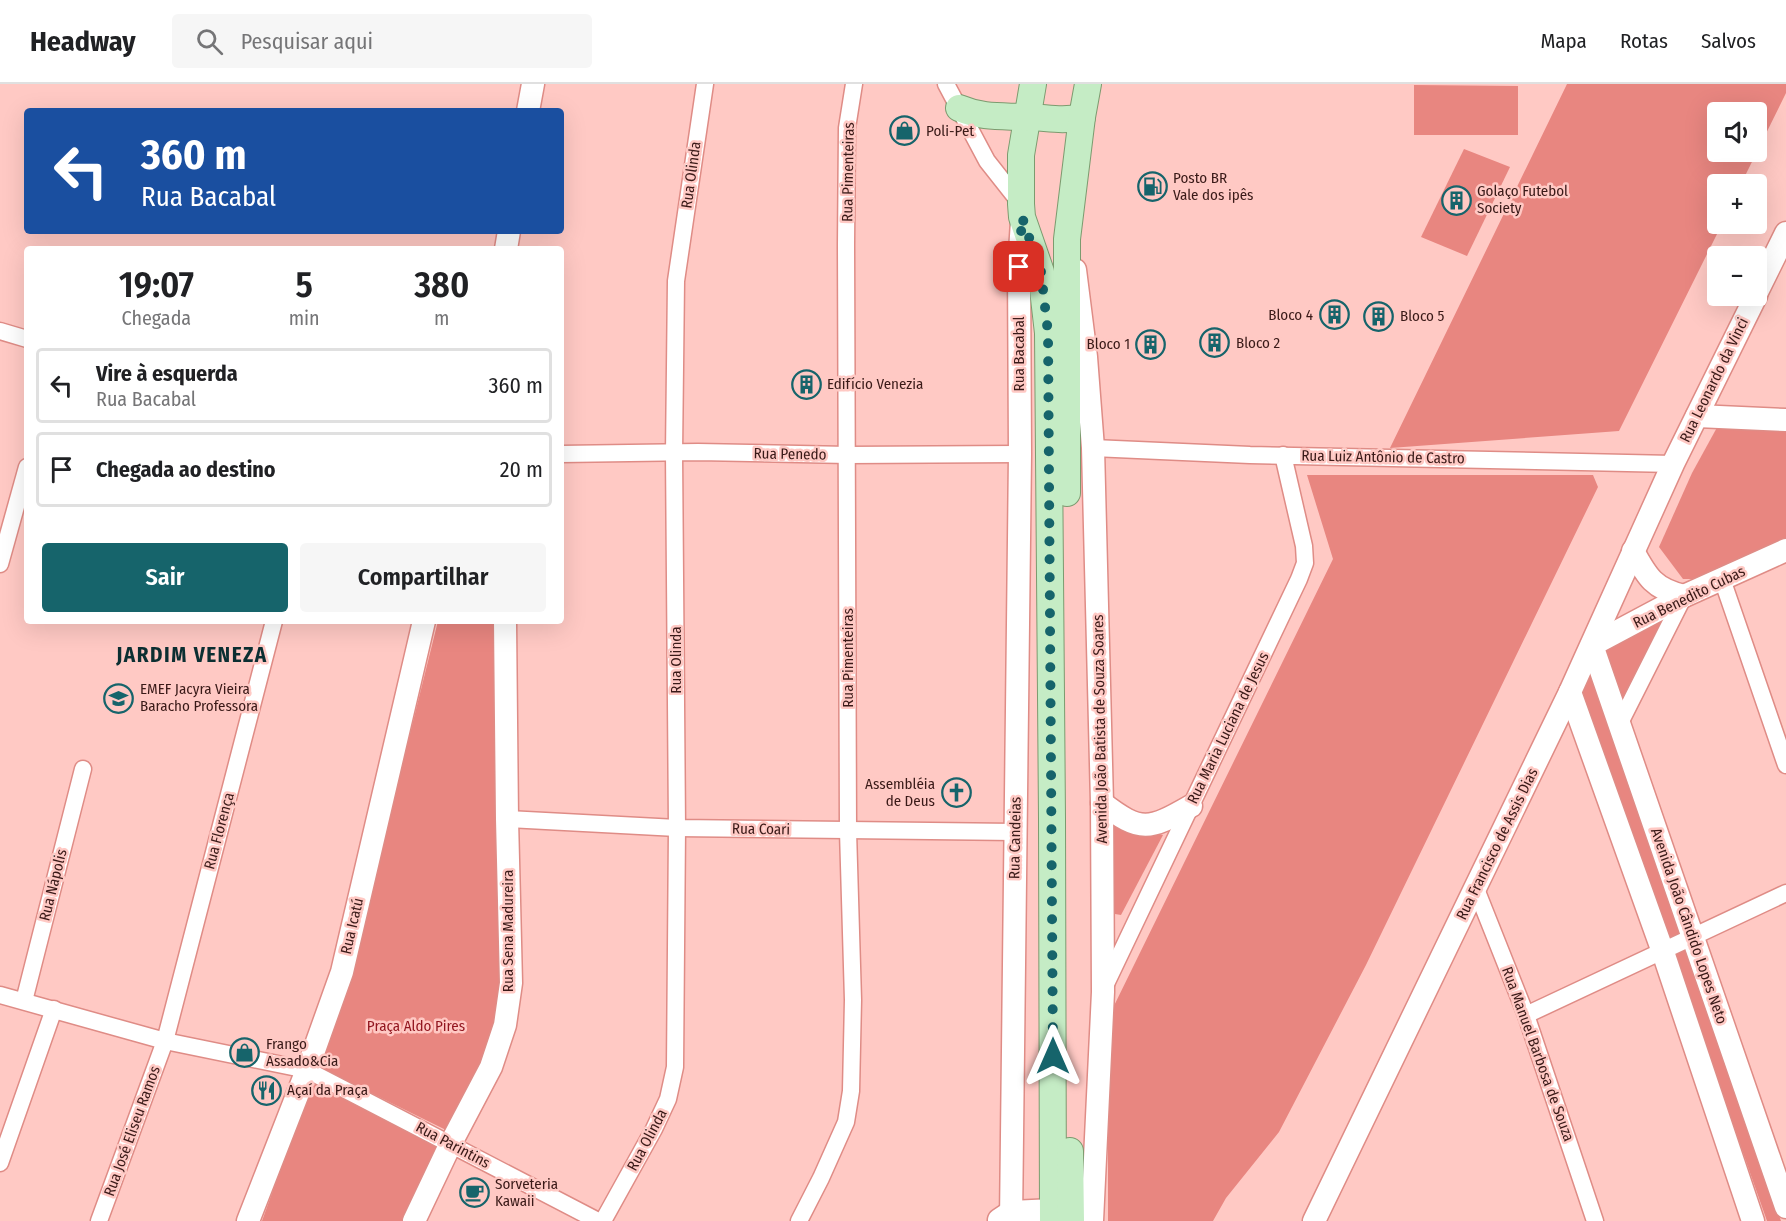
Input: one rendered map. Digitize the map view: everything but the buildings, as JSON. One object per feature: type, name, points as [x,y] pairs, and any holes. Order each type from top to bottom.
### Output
[{"type":"main road","points":[[1033,84],[1021,155],[1022,211],[1041,272],[1048,333],[1052,806],[1072,1216]]},
{"type":"main road","points":[[1072,1216],[1067,239],[1088,84]]},
{"type":"main road","points":[[958,108],[989,117],[1026,117],[1055,121],[1082,117]]},
{"type":"street","points":[[529,108],[533,84]]},
{"type":"street","name":"Rua Olinda","points":[[603,1221],[668,1099],[675,1067],[676,281],[705,84]]},
{"type":"street","name":"Rua Pimenteiras","points":[[799,1221],[846,1122],[851,1091],[853,1000],[848,831],[847,128],[854,84]]},
{"type":"street","points":[[946,84],[987,161],[1022,211]]},
{"type":"street","name":"Rua Bacabal","points":[[1020,454],[1019,267],[1022,211]]},
{"type":"street","name":"Rua Leonardo da Vinci","points":[[1767,272],[1786,233]]},
{"type":"street","name":"Avenida João Batista de Souza Soares","points":[[1067,239],[1077,279],[1093,448],[1102,803],[1102,992],[1072,1216]]},
{"type":"street","name":"Rua Leonardo da Vinci","points":[[1673,464],[1751,306]]},
{"type":"street","points":[[0,332],[24,338]]},
{"type":"street","points":[[1697,416],[1786,420]]},
{"type":"street","name":"Rua Luiz Antônio de Castro","points":[[1093,448],[1673,464]]},
{"type":"street","name":"Rua Penedo","points":[[564,454],[1020,454]]},
{"type":"street","name":"Rua Candeias","points":[[1007,1218],[1020,454]]},
{"type":"street","name":"Rua Maria Luciana de Jesus","points":[[1102,992],[1305,563],[1304,546],[1283,455]]},
{"type":"street","name":"Rua Francisco de Assis Dias","points":[[1314,1221],[1570,692],[1673,464]]},
{"type":"street","points":[[0,564],[24,478]]},
{"type":"street","name":"Rua Benedito Cubas","points":[[1592,645],[1684,596],[1786,550]]},
{"type":"street","points":[[1620,723],[1684,596],[1660,587],[1646,576],[1633,551]]},
{"type":"street","points":[[1722,579],[1786,765]]},
{"type":"street","name":"Rua Florença","points":[[165,1041],[273,624]]},
{"type":"street","name":"Rua Icatú","points":[[249,1221],[342,972],[423,624]]},
{"type":"street","name":"Rua Sena Madureira","points":[[414,1221],[491,1067],[505,1025],[511,983],[505,624]]},
{"type":"street","name":"Avenida João Cândido Lopes Neto","points":[[1592,645],[1786,1207]]},
{"type":"street","points":[[1570,692],[1663,952],[1753,1221]]},
{"type":"street","name":"Rua Nápolis","points":[[24,1001],[84,769]]},
{"type":"street","points":[[1102,803],[1132,823],[1153,825],[1191,806]]},
{"type":"street","name":"Rua Coari","points":[[507,819],[677,828],[1015,832]]},
{"type":"street","name":"Rua Manuel Barbosa de Souza","points":[[1476,889],[1526,1015],[1595,1221]]},
{"type":"street","points":[[1526,1015],[1786,893]]},
{"type":"street","name":"Rua Parintins","points":[[0,995],[165,1041],[307,1070],[598,1221]]},
{"type":"street","points":[[0,1163],[5,1134],[54,1009]]},
{"type":"street","name":"Rua José Eliseu Ramos","points":[[99,1221],[165,1041]]},
{"type":"street","points":[[1007,1218],[1072,1216]]},
{"type":"green space","points":[[1567,84],[1786,84],[1786,93],[1767,131],[1767,102],[1707,102],[1707,162],[1752,162],[1746,174],[1707,174],[1707,234],[1717,234],[1711,246],[1707,246],[1707,254],[1619,431],[1390,448]]},
{"type":"green space","points":[[1414,85],[1518,86],[1518,135],[1414,135]]},
{"type":"green space","points":[[1464,149],[1510,167],[1467,256],[1421,237]]},
{"type":"green space","points":[[1720,422],[1786,425],[1786,540],[1698,579],[1683,579],[1659,547],[1692,473]]},
{"type":"green space","points":[[1307,475],[1593,475],[1598,487],[1366,965],[1279,1132],[1226,1198],[1213,1221],[1108,1221],[1108,1018],[1333,559]]},
{"type":"green space","points":[[1675,607],[1623,701],[1605,651]]},
{"type":"green space","name":"Praça Aldo Pires","points":[[437,624],[500,624],[501,984],[499,1025],[450,1132],[318,1067],[350,975]]},
{"type":"green space","points":[[1594,666],[1781,1221],[1767,1221],[1581,692]]},
{"type":"green space","points":[[1113,822],[1163,835],[1121,915],[1115,914],[1111,908]]},
{"type":"green space","points":[[312,1081],[443,1146],[406,1221],[262,1221]]},
{"type":"place","name":"Poli-Pet","points":[[905,131]]},
{"type":"place","name":"Posto BR Vale dos ipês","points":[[1152,187]]},
{"type":"place","name":"Golaço Futebol Society","points":[[1456,200]]},
{"type":"place","name":"Bloco 4","points":[[1334,315]]},
{"type":"place","name":"Bloco 5","points":[[1379,316]]},
{"type":"place","name":"Bloco 2","points":[[1215,343]]},
{"type":"place","name":"Bloco 1","points":[[1151,344]]},
{"type":"place","name":"Edifício Venezia","points":[[806,384]]},
{"type":"place","name":"EMEF Jacyra Vieira Baracho Professora","points":[[119,698]]},
{"type":"place","name":"Assembléia de Deus","points":[[956,793]]},
{"type":"place","name":"Frango Assado&Cia","points":[[245,1053]]},
{"type":"place","name":"Açaí da Praça","points":[[266,1090]]},
{"type":"place","name":"Sorveteria Kawaii","points":[[474,1193]]},
{"type":"district","name":"JARDIM VENEZA","points":[[192,655]]},
{"type":"route","points":[[1019,267],[1022,217],[1041,272],[1048,333],[1053,1056]]}]
